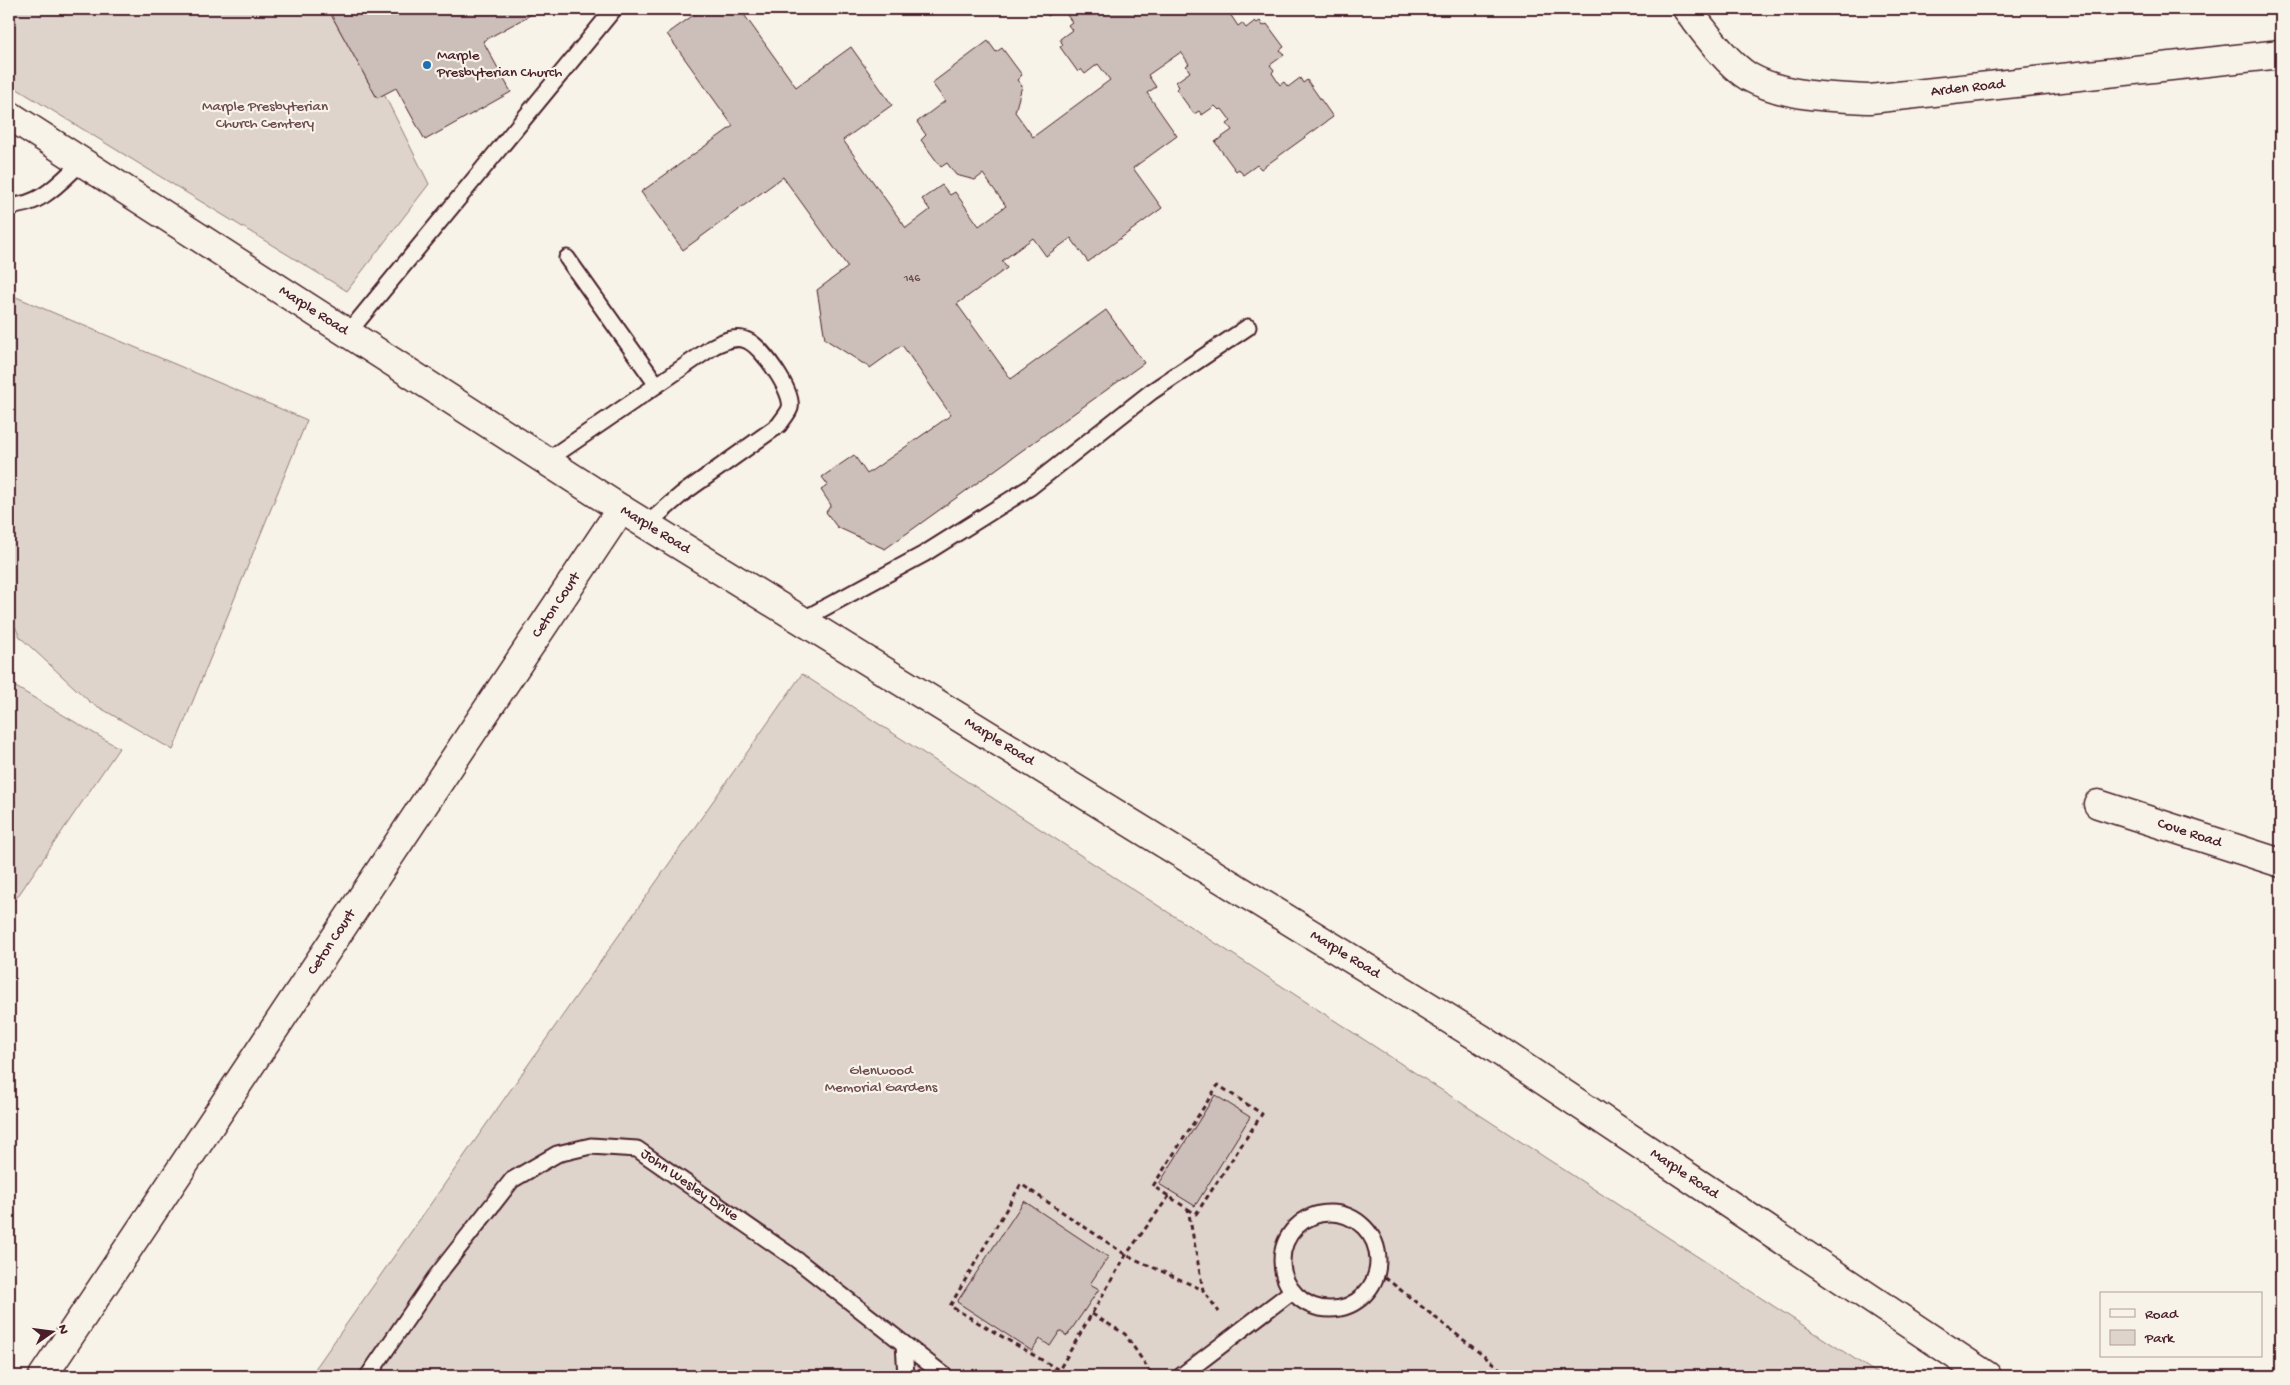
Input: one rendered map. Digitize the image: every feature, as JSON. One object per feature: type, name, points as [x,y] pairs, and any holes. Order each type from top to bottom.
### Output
[{"type":"street","name":"Arden Road","points":[[1687,9],[1715,46],[1749,76],[1787,91],[1824,97],[1870,99],[2281,54]]},
{"type":"street","name":"Marple Road","points":[[9,115],[621,509],[1480,1038],[1987,1376]]},
{"type":"street","name":"Ceton Court","points":[[43,1376],[621,509]]},
{"type":"street","name":"Cove Road","points":[[2098,804],[2281,863]]},
{"type":"lane","points":[[348,333],[614,9]]},
{"type":"lane","points":[[9,206],[18,206],[46,196],[82,162]]},
{"type":"lane","points":[[567,258],[657,385]]},
{"type":"lane","points":[[802,620],[924,554],[1029,488],[1151,392],[1248,327]]},
{"type":"lane","points":[[546,461],[714,346],[730,339],[746,340],[759,347],[789,392],[790,408],[779,425],[682,494],[647,524]]},
{"type":"lane","name":"John Wesley Drive","points":[[368,1376],[435,1278],[512,1180],[557,1154],[591,1146],[637,1148],[797,1260],[945,1376]]},
{"type":"lane","points":[[1320,1213],[1336,1213],[1352,1218],[1365,1228],[1374,1242],[1378,1257],[1378,1272],[1371,1287],[1361,1299],[1348,1307],[1333,1310],[1317,1309],[1302,1302],[1291,1292],[1284,1277],[1281,1260],[1284,1244],[1293,1230],[1305,1219],[1320,1213]]},
{"type":"lane","points":[[1181,1376],[1291,1292]]},
{"type":"lane","points":[[904,1344],[906,1376]]},
{"type":"path","points":[[1218,1085],[1262,1114],[1196,1214],[1188,1209],[1153,1186],[1218,1085]]},
{"type":"path","points":[[1169,1196],[1126,1255],[1059,1370],[950,1306],[1021,1184],[1126,1255],[1202,1290],[1188,1209]]},
{"type":"path","points":[[1378,1272],[1509,1376]]},
{"type":"path","points":[[1092,1314],[1125,1334],[1154,1376]]},
{"type":"green space","name":"Marple Presbyterian Church Cemtery","points":[[9,9],[328,9],[377,98],[384,94],[429,184],[347,291],[9,84]]},
{"type":"green space","points":[[9,294],[307,420],[173,750],[90,702],[20,637],[9,614]]},
{"type":"green space","name":"Glenwood Memorial Gardens","points":[[802,674],[1881,1376],[310,1376]]},
{"type":"green space","points":[[9,683],[119,748],[9,909]]},
{"type":"building","name":"Marple Presbyterian Church","points":[[328,9],[541,9],[483,41],[511,92],[425,140],[396,88],[377,98]]},
{"type":"building","points":[[702,9],[740,9],[796,87],[851,47],[892,105],[843,140],[906,228],[930,210],[922,199],[942,185],[950,195],[955,192],[979,226],[1006,206],[983,174],[975,180],[956,175],[947,163],[941,167],[921,140],[926,135],[917,122],[945,101],[932,83],[988,41],[996,52],[1002,48],[1022,75],[1017,80],[1022,86],[1015,112],[1033,137],[1110,80],[1098,64],[1085,74],[1081,69],[1078,72],[1060,47],[1063,45],[1060,39],[1072,30],[1068,25],[1072,22],[1064,11],[1061,14],[1057,10],[1048,16],[1046,13],[1044,15],[1040,10],[1037,13],[1033,9],[1230,9],[1230,14],[1238,26],[1242,23],[1246,28],[1255,21],[1257,23],[1260,21],[1263,26],[1267,24],[1284,47],[1280,50],[1284,55],[1270,65],[1274,70],[1272,73],[1280,85],[1284,82],[1288,87],[1300,78],[1303,83],[1307,80],[1333,117],[1261,169],[1257,165],[1243,175],[1239,169],[1236,171],[1215,142],[1232,130],[1227,124],[1231,121],[1222,109],[1219,110],[1215,106],[1202,115],[1199,111],[1194,114],[1176,89],[1179,87],[1176,82],[1190,72],[1186,66],[1189,64],[1181,52],[1148,75],[1156,87],[1147,93],[1177,136],[1133,168],[1162,208],[1088,262],[1071,238],[1046,256],[1033,238],[1002,261],[1007,268],[957,304],[1011,379],[1106,310],[1144,363],[885,549],[837,527],[826,512],[831,505],[821,490],[828,485],[822,477],[854,455],[867,474],[951,415],[902,345],[870,368],[825,339],[817,290],[848,267],[783,177],[683,250],[641,192],[733,126],[667,34]]},
{"type":"building","points":[[1215,1095],[1250,1117],[1195,1206],[1159,1184]]},
{"type":"building","points":[[1024,1201],[1108,1257],[1090,1284],[1099,1289],[1067,1336],[1060,1331],[1050,1346],[1040,1339],[1032,1351],[957,1302]]},
{"type":"place","name":"Marple Presbyterian Church","points":[[427,65]]}]
